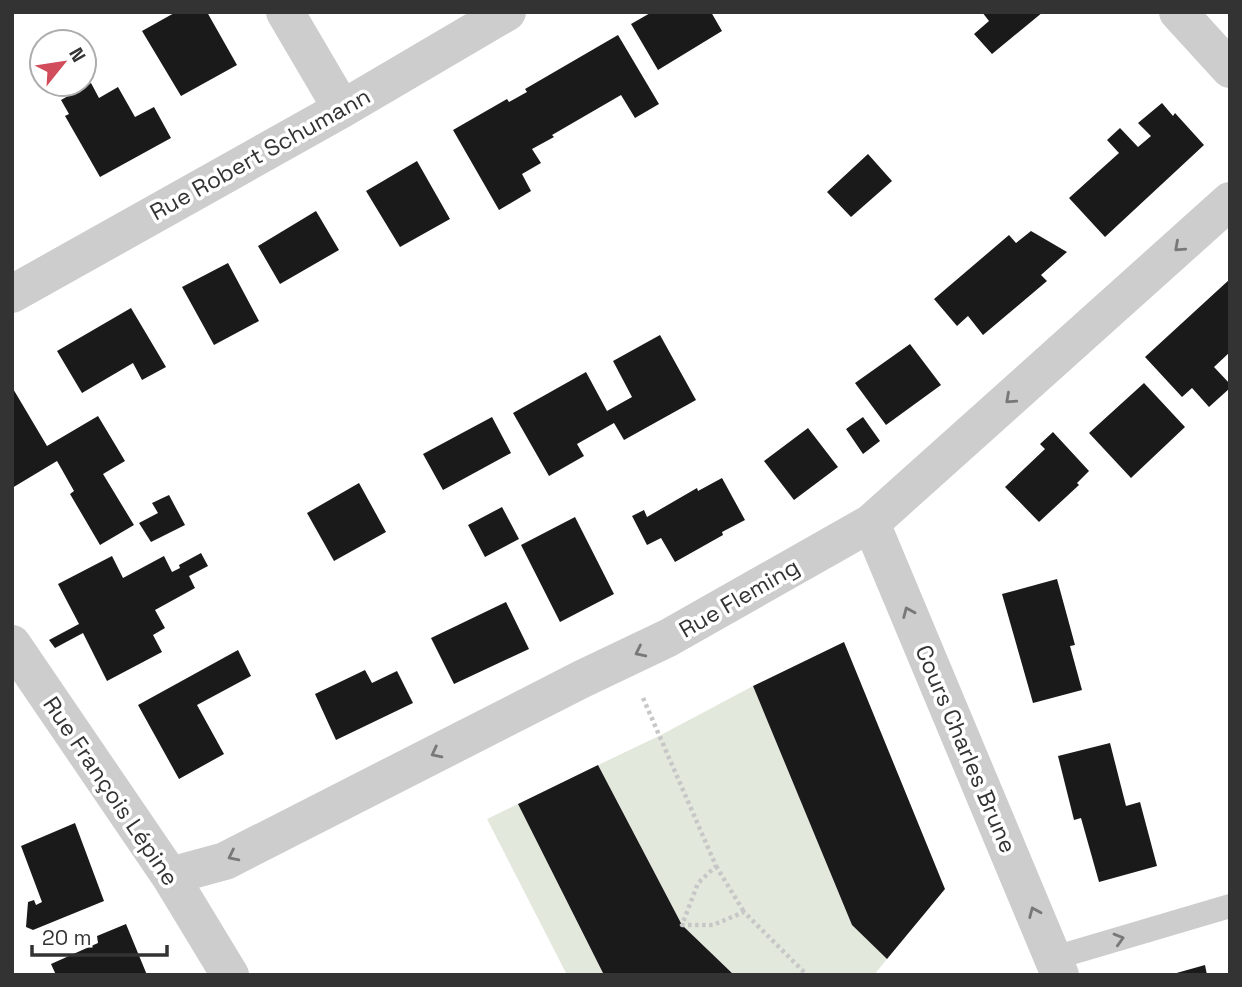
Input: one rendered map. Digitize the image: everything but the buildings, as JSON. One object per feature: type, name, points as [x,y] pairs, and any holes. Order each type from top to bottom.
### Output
[{"type":"street","points":[[285,12],[342,109]]},
{"type":"street","name":"Rue Robert Schumann","points":[[12,294],[342,109],[508,12]]},
{"type":"street","points":[[1178,12],[1230,69]]},
{"type":"street","name":"Rue Fleming","points":[[170,876],[225,861],[668,638],[870,523],[1230,201]]},
{"type":"street","name":"Cours Charles Brune","points":[[870,523],[1057,966]]},
{"type":"street","name":"Rue François Lépine","points":[[12,644],[170,876],[230,974]]},
{"type":"lane","points":[[1057,966],[1230,906]]},
{"type":"path","points":[[625,659],[716,866],[744,912],[807,975]]},
{"type":"path","points":[[716,866],[698,883],[682,925],[713,925],[744,912]]},
{"type":"shaded area","points":[[753,686],[852,925],[887,959],[874,975],[734,975],[682,925],[598,765]]},
{"type":"shaded area","points":[[518,804],[604,975],[567,975],[487,819]]}]
